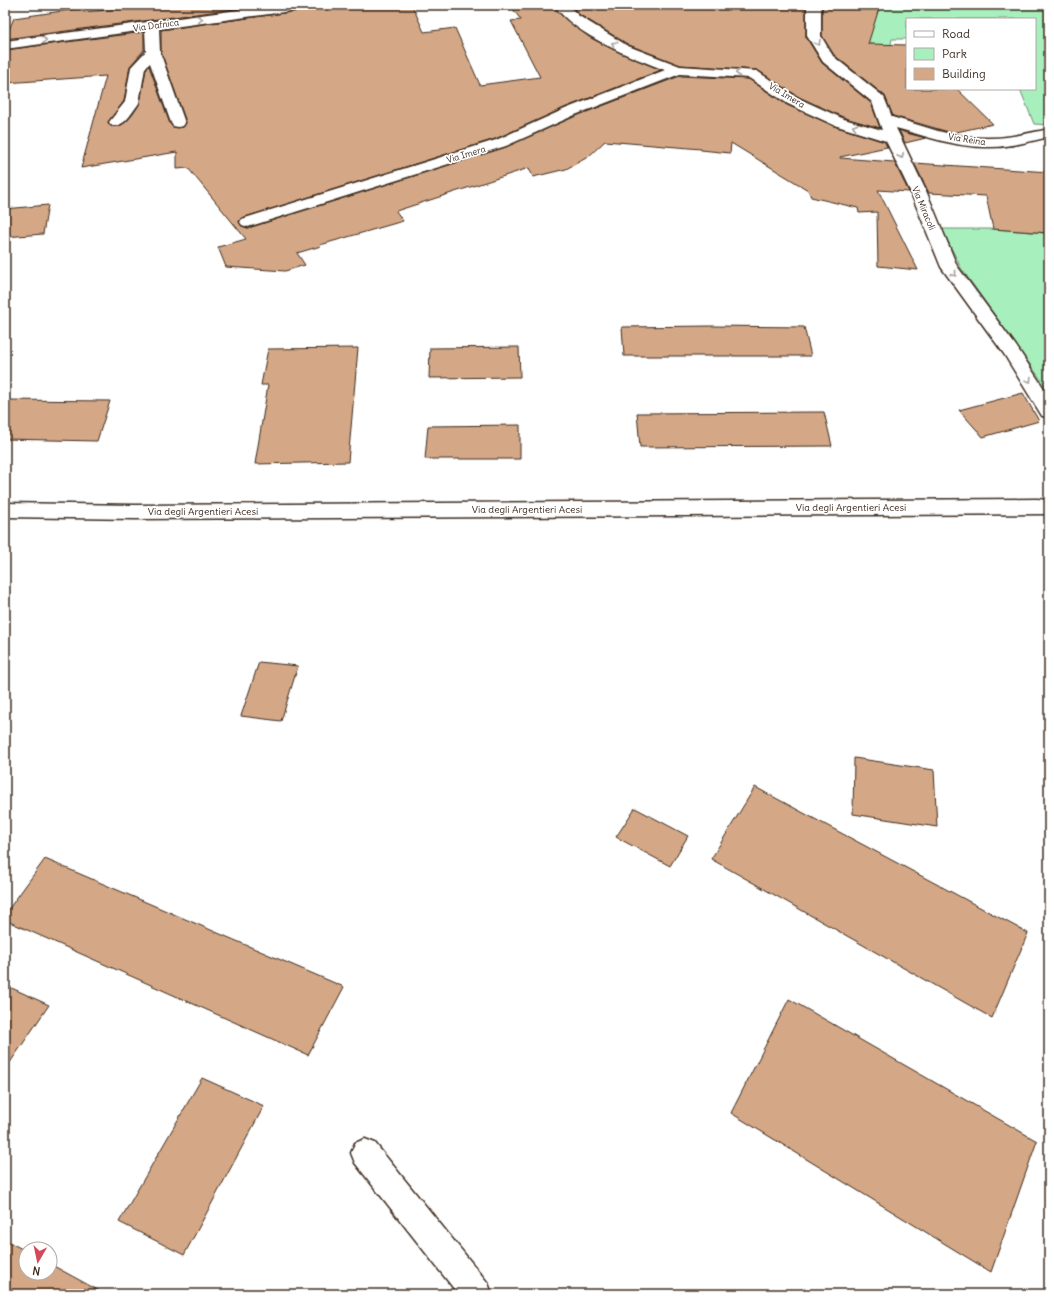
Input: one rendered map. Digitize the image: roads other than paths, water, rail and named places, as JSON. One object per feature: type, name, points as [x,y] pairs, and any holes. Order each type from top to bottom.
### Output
[{"type":"street","name":"Via Dafnica","points":[[5,45],[306,5]]},
{"type":"street","name":"Via Imera","points":[[561,5],[574,19],[623,49],[678,70],[752,74],[794,101],[819,113],[839,122],[892,138]]},
{"type":"street","name":"Via Miracoli","points":[[814,5],[814,36],[828,59],[879,100],[892,138],[919,193],[949,267],[1010,350],[1049,411]]},
{"type":"street","points":[[152,26],[153,52],[178,123]]},
{"type":"street","points":[[116,122],[132,104],[138,67],[153,52]]},
{"type":"street","name":"Via Imera","points":[[248,222],[501,143],[570,112],[678,70]]},
{"type":"street","name":"Via Reina","points":[[886,120],[959,139],[984,142],[1004,142],[1049,133]]},
{"type":"street","name":"Via degli Argentieri Acesi","points":[[5,510],[142,512],[1037,506],[1049,508]]},
{"type":"street","points":[[365,1153],[477,1294]]}]
